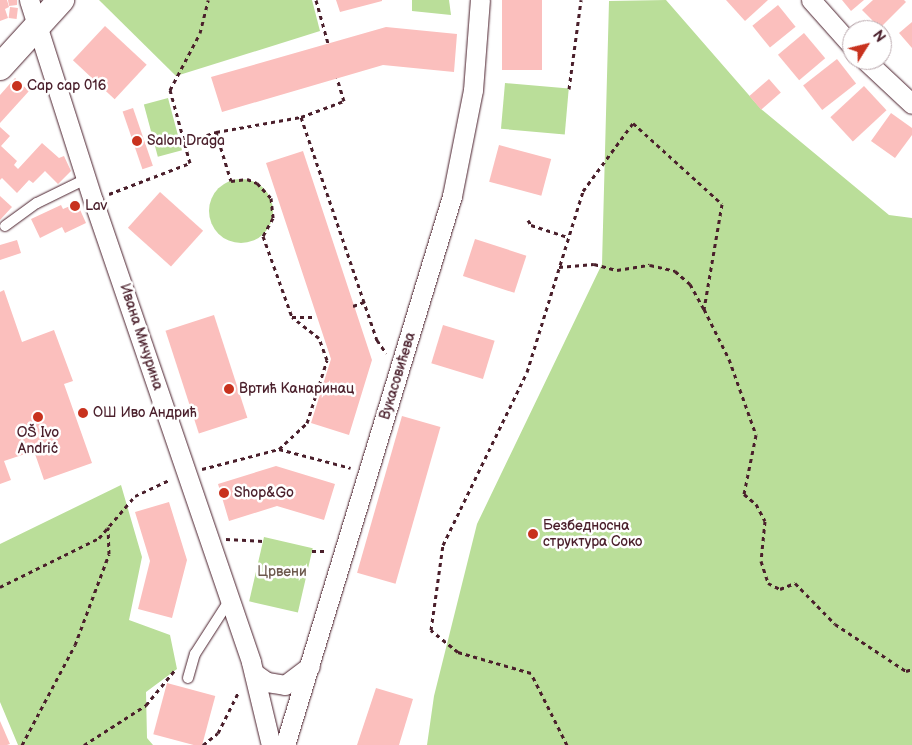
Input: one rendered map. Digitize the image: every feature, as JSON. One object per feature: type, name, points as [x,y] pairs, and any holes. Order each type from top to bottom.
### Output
[{"type":"main road","points":[[0,67],[61,0]]},
{"type":"street","name":"Ивана Мичурина","points":[[29,0],[93,200],[254,673],[271,745]]},
{"type":"street","name":"Вукасовићева","points":[[285,745],[312,664],[327,601],[452,196],[473,90],[480,0]]},
{"type":"street","points":[[812,0],[842,34]]},
{"type":"street","points":[[876,70],[912,104]]},
{"type":"street","points":[[254,673],[266,682],[285,684],[294,681],[312,664]]},
{"type":"lane","points":[[5,226],[37,203],[86,179]]},
{"type":"lane","points":[[188,678],[195,654],[229,601]]},
{"type":"path","points":[[93,200],[190,163],[170,90],[200,33],[208,0]]},
{"type":"path","points":[[316,0],[328,43]]},
{"type":"path","points":[[570,89],[581,0]]},
{"type":"path","points":[[184,143],[216,132],[301,116],[344,101],[337,78]]},
{"type":"path","points":[[301,116],[377,340]]},
{"type":"path","points":[[567,745],[531,673],[458,652],[431,630],[443,545],[527,372],[583,191],[633,123],[722,204],[704,309]]},
{"type":"path","points":[[0,587],[99,538],[135,496],[186,473],[279,449],[307,423],[326,360],[318,338],[292,317],[263,236],[273,218],[271,198],[257,183],[248,179],[230,181],[216,132]]},
{"type":"path","points":[[528,220],[531,225],[568,238]]},
{"type":"path","points":[[559,267],[594,264],[617,270],[650,265],[675,270],[690,284],[729,359],[756,435],[744,494],[756,504],[765,521],[761,561],[768,583],[780,590],[795,583],[835,624],[906,671],[912,670]]},
{"type":"path","points":[[353,306],[364,302]]},
{"type":"path","points":[[292,317],[316,318]]},
{"type":"path","points":[[279,449],[368,473]]},
{"type":"path","points":[[22,745],[75,645],[109,554],[108,527]]},
{"type":"path","points":[[207,537],[263,542]]},
{"type":"path","points":[[84,745],[146,705],[168,678],[195,654]]},
{"type":"path","points":[[203,745],[218,733],[236,696],[254,673]]},
{"type":"green space","points":[[99,0],[312,0],[320,31],[176,76]]},
{"type":"green space","points":[[412,0],[449,0],[451,15],[412,11]]},
{"type":"green space","points":[[666,0],[761,109],[889,215],[912,218],[912,745],[427,745],[434,696],[477,524],[602,264],[609,1]]},
{"type":"green space","points":[[505,83],[569,89],[565,134],[501,129]]},
{"type":"green space","points":[[168,98],[182,150],[158,157],[144,104]]},
{"type":"green space","points":[[235,179],[247,179],[264,188],[271,199],[273,211],[271,223],[264,234],[247,243],[235,243],[223,238],[214,229],[209,217],[209,205],[214,193],[223,184]]},
{"type":"green space","points":[[121,485],[142,557],[129,620],[170,635],[177,669],[146,692],[147,738],[153,745],[18,745],[0,702],[0,544]]},
{"type":"green space","name":"Црвени","points":[[264,537],[313,548],[298,613],[249,601]]},
{"type":"building","points":[[0,0],[7,0],[9,7],[5,9],[8,18],[0,21]]},
{"type":"building","points":[[8,0],[17,0],[17,5],[9,6]]},
{"type":"building","points":[[336,0],[382,0],[382,1],[340,12]]},
{"type":"building","points":[[502,0],[542,0],[542,70],[502,70]]},
{"type":"building","points":[[726,0],[768,0],[745,21]]},
{"type":"building","points":[[842,0],[864,0],[851,11]]},
{"type":"building","points":[[873,0],[904,0],[906,2],[888,20],[872,20],[862,10]]},
{"type":"building","points":[[778,5],[796,27],[770,48],[752,26]]},
{"type":"building","points":[[10,7],[18,8],[17,19],[9,18]]},
{"type":"building","points":[[912,22],[912,48],[899,33]]},
{"type":"building","points":[[105,26],[147,65],[115,99],[73,60]]},
{"type":"building","points":[[386,27],[457,34],[454,72],[383,65],[222,112],[211,77]]},
{"type":"building","points":[[804,33],[825,58],[799,80],[778,55]]},
{"type":"building","points":[[837,59],[842,65],[842,70],[846,70],[856,83],[822,110],[803,85]]},
{"type":"building","points":[[15,78],[29,91],[0,123],[0,95]]},
{"type":"building","points":[[769,79],[781,93],[761,110],[749,96]]},
{"type":"building","points":[[864,86],[887,110],[853,142],[830,117]]},
{"type":"building","points":[[133,108],[153,166],[142,169],[123,112]]},
{"type":"building","points":[[891,113],[912,128],[912,135],[895,158],[871,141]]},
{"type":"building","points":[[0,127],[10,136],[1,146],[17,161],[14,165],[18,169],[42,143],[59,158],[64,156],[71,171],[58,184],[45,171],[33,183],[29,180],[17,193],[2,178],[0,180]]},
{"type":"building","points":[[499,145],[551,159],[541,196],[489,182]]},
{"type":"building","points":[[303,151],[372,360],[349,435],[311,423],[331,359],[266,163]]},
{"type":"building","points":[[160,192],[203,231],[171,266],[128,228]]},
{"type":"building","points":[[0,196],[12,207],[0,220]]},
{"type":"building","points":[[77,203],[86,223],[65,233],[62,227],[40,238],[31,219],[61,205],[63,209]]},
{"type":"building","points":[[475,239],[526,256],[514,293],[463,276]]},
{"type":"building","points":[[17,240],[21,253],[0,260],[0,245]]},
{"type":"building","name":"OŠ Ivo Andrić","points":[[4,290],[22,342],[54,330],[73,381],[64,384],[92,463],[44,480],[34,451],[4,461],[11,480],[0,484],[0,292]]},
{"type":"building","points":[[214,315],[247,418],[199,433],[165,331]]},
{"type":"building","points":[[443,325],[495,341],[483,379],[431,363]]},
{"type":"building","points":[[402,416],[440,427],[396,584],[357,573]]},
{"type":"building","points":[[276,466],[335,484],[324,520],[277,506],[229,521],[218,484]]},
{"type":"building","points":[[169,502],[187,560],[172,618],[138,609],[150,561],[135,512]]},
{"type":"building","points":[[167,683],[215,696],[202,745],[194,745],[153,734]]},
{"type":"building","points":[[376,688],[413,699],[399,745],[357,745]]},
{"type":"building","points":[[0,721],[10,744],[0,745]]},
{"type":"place","name":"Cap cap 016","points":[[17,86]]},
{"type":"place","name":"Salon Draga","points":[[137,141]]},
{"type":"place","name":"Lav","points":[[75,206]]},
{"type":"place","name":"Вртић Канаринац","points":[[229,389]]},
{"type":"place","name":"ОШ Иво Андрић","points":[[83,413]]},
{"type":"place","name":"OŠ Ivo Andrić","points":[[38,417]]},
{"type":"place","name":"Shop&Go","points":[[224,493]]},
{"type":"place","name":"Безбедносна структура Соко","points":[[533,534]]}]
